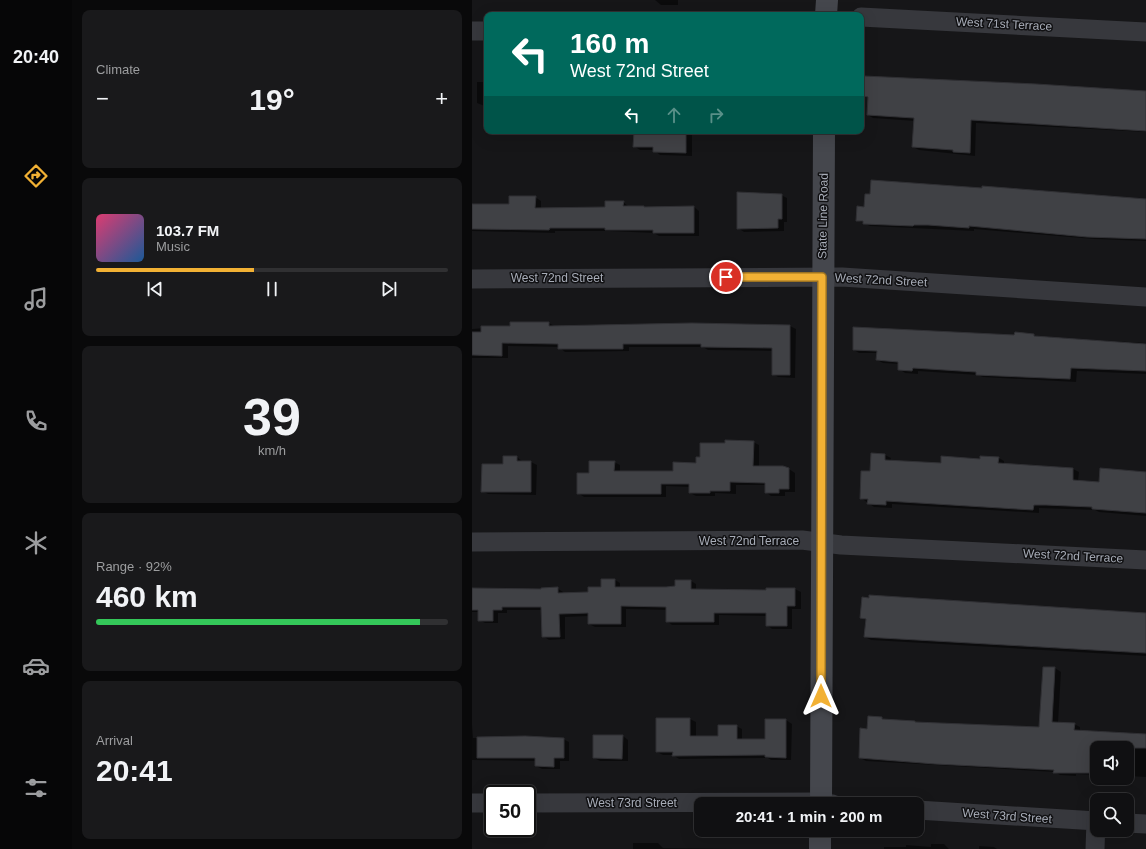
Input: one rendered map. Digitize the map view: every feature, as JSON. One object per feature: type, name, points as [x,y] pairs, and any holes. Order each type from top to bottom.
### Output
[{"type":"main road","points":[[826,12],[827,0]]},
{"type":"main road","name":"State Line Road","points":[[824,134],[822,277],[822,543],[825,797]]},
{"type":"main road","points":[[820,837],[820,849]]},
{"type":"street","name":"West 71st Terrace","points":[[864,16],[1146,32]]},
{"type":"street","points":[[472,31],[484,31]]},
{"type":"street","name":"West 72nd Street","points":[[472,279],[822,277],[1146,297]]},
{"type":"street","name":"West 72nd Terrace","points":[[472,542],[802,540],[822,543],[1146,560]]},
{"type":"street","points":[[472,803],[484,803]]},
{"type":"street","name":"West 73rd Street","points":[[536,803],[694,803]]},
{"type":"street","name":"West 73rd Street","points":[[924,810],[1090,821]]},
{"type":"street","points":[[1134,823],[1146,824]]},
{"type":"street","points":[[1095,837],[1095,849]]},
{"type":"building","points":[[864,76],[1146,91],[1146,131],[971,120],[970,153],[953,152],[953,150],[912,147],[914,118],[867,115],[868,97],[864,96]]},
{"type":"building","points":[[634,134],[686,134],[686,153],[653,152],[653,147],[633,147]]},
{"type":"building","points":[[871,180],[982,188],[982,186],[1146,199],[1146,239],[1087,237],[969,226],[969,228],[928,225],[913,226],[863,224],[863,221],[856,221],[857,206],[864,207],[865,194],[870,194]]},
{"type":"building","points":[[737,192],[782,194],[782,219],[778,219],[778,228],[737,229]]},
{"type":"building","points":[[509,196],[536,196],[535,208],[605,207],[605,201],[624,201],[623,206],[694,206],[694,233],[653,233],[653,230],[605,230],[605,228],[550,228],[549,230],[472,229],[472,204],[509,204]]},
{"type":"building","points":[[510,322],[549,322],[549,326],[692,323],[790,325],[790,375],[772,375],[772,348],[701,347],[701,344],[623,344],[623,349],[558,349],[558,344],[502,343],[502,356],[472,355],[472,332],[481,332],[481,326],[510,326]]},
{"type":"building","points":[[853,327],[1014,335],[1015,332],[1034,334],[1034,336],[1146,344],[1146,371],[1071,368],[1070,379],[976,375],[976,372],[913,368],[912,371],[898,370],[898,362],[876,360],[877,351],[853,350]]},
{"type":"building","points":[[725,440],[754,441],[753,466],[783,466],[789,468],[789,489],[779,489],[779,493],[765,493],[765,483],[730,482],[730,491],[710,491],[710,493],[689,493],[689,484],[661,484],[661,494],[577,494],[577,473],[589,473],[589,461],[615,461],[614,471],[673,471],[673,462],[696,463],[696,457],[700,457],[700,443],[725,443]]},
{"type":"building","points":[[871,453],[885,454],[885,460],[941,463],[941,456],[980,459],[980,456],[999,457],[998,463],[1073,468],[1073,480],[1099,482],[1100,468],[1146,472],[1146,513],[1092,509],[1092,507],[1046,505],[1034,505],[1033,510],[886,501],[886,505],[867,504],[868,499],[860,499],[861,471],[870,471]]},
{"type":"building","points":[[503,456],[517,456],[517,461],[531,461],[531,492],[481,492],[482,464],[503,464]]},
{"type":"building","points":[[601,579],[615,579],[615,587],[666,587],[675,586],[675,580],[691,580],[691,589],[766,590],[766,588],[795,588],[795,606],[787,606],[787,626],[766,626],[766,613],[714,613],[714,622],[666,622],[666,607],[621,606],[621,624],[588,624],[588,613],[559,614],[560,637],[542,637],[541,607],[502,607],[502,610],[493,610],[493,621],[478,621],[478,610],[472,610],[472,588],[541,589],[558,587],[558,593],[588,592],[588,587],[601,587]]},
{"type":"building","points":[[869,595],[1146,613],[1146,653],[864,637],[866,619],[860,618],[862,597],[869,598]]},
{"type":"building","points":[[1043,667],[1055,667],[1052,722],[1075,723],[1074,730],[1146,734],[1146,748],[1134,748],[1134,741],[1090,741],[1090,773],[1053,773],[1054,770],[935,764],[859,758],[860,728],[867,729],[868,716],[882,717],[882,719],[915,722],[1039,727]]},
{"type":"building","points":[[656,718],[690,718],[690,736],[718,736],[718,725],[737,725],[737,739],[765,739],[765,719],[786,719],[786,758],[765,757],[765,755],[672,756],[673,752],[656,752]]},
{"type":"building","points":[[593,735],[623,735],[622,759],[593,758]]},
{"type":"building","points":[[525,736],[564,738],[564,758],[554,758],[554,767],[535,766],[535,758],[477,758],[477,737]]},
{"type":"route","points":[[726,277],[822,277],[821,696]]}]
